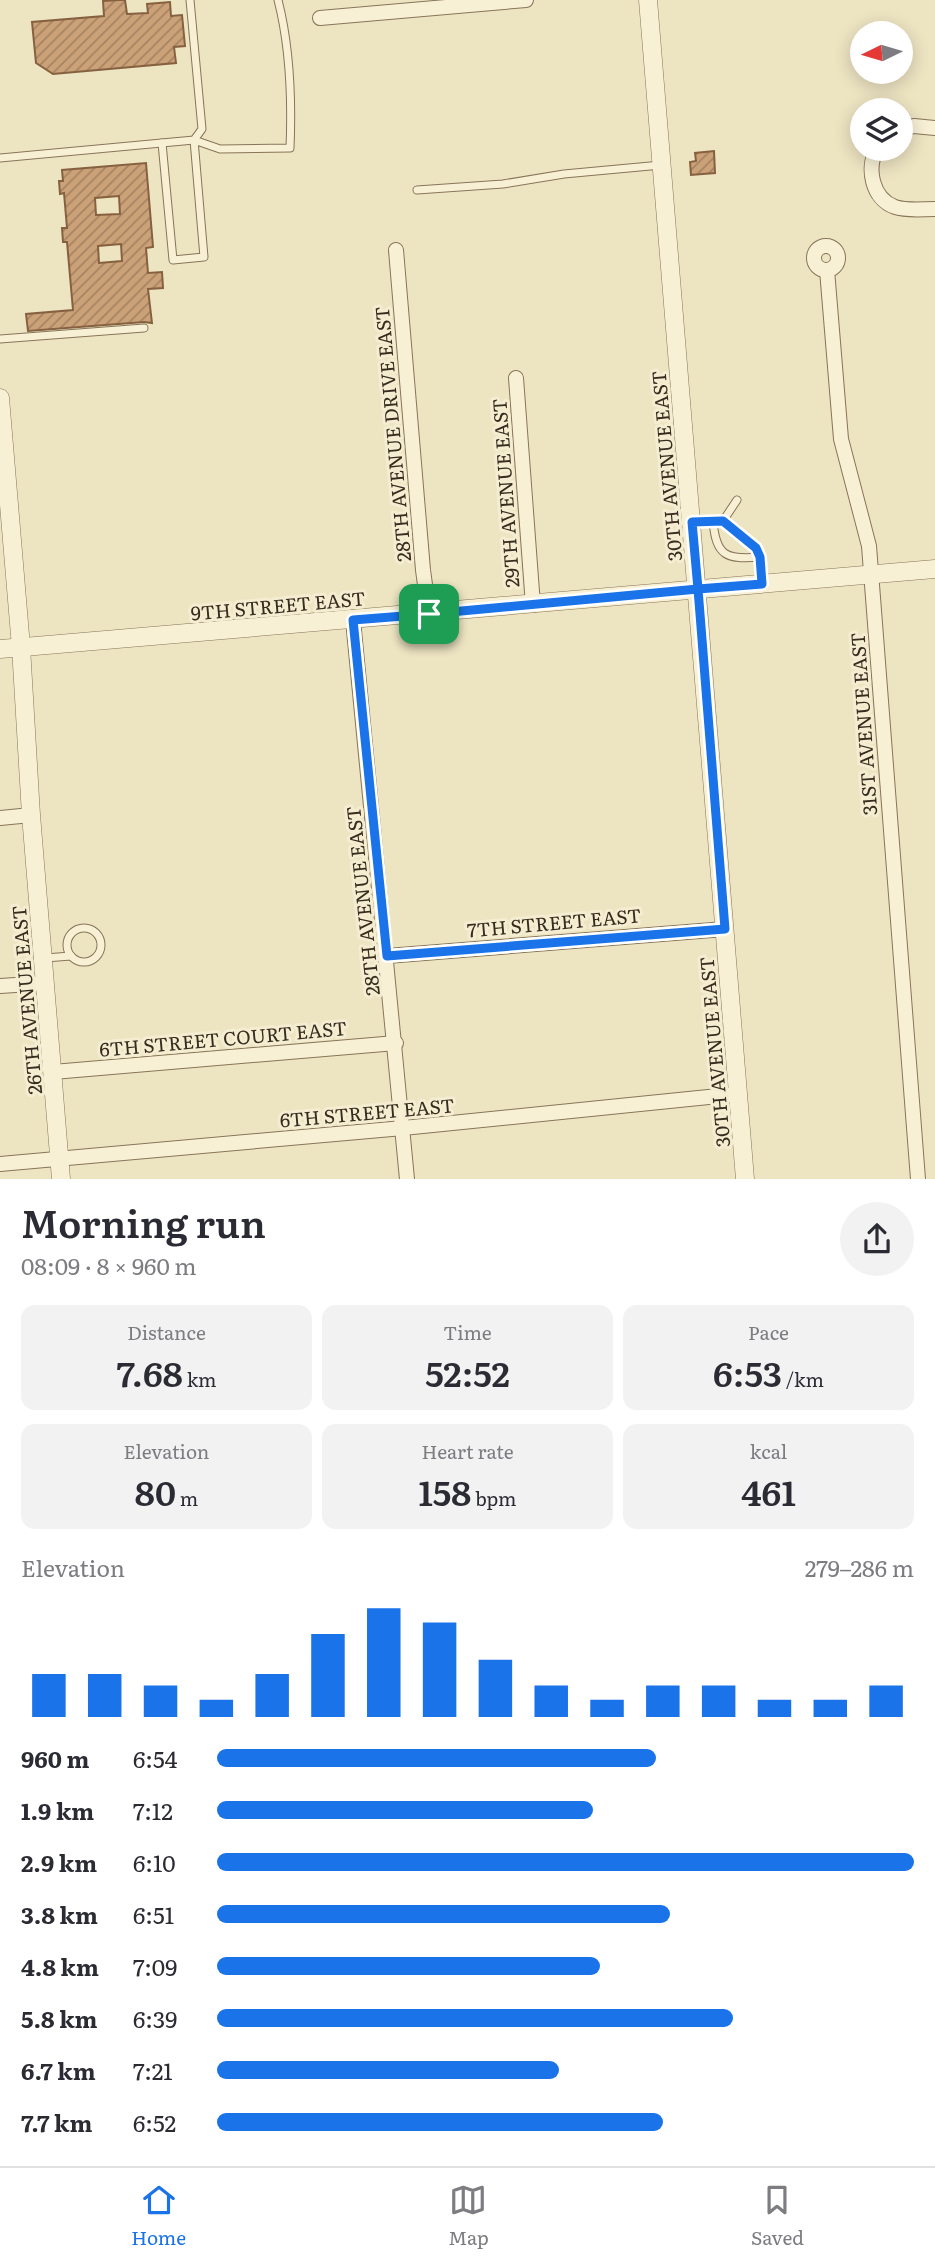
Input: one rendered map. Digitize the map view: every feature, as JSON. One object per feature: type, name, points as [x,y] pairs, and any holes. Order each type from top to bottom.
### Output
[{"type":"street","points":[[320,18],[526,0]]},
{"type":"street","name":"30TH AVENUE EAST","points":[[648,0],[745,1179]]},
{"type":"street","points":[[913,125],[935,128]]},
{"type":"street","points":[[872,161],[871,172],[875,187],[884,201],[895,207],[935,209]]},
{"type":"street","name":"28TH AVENUE DRIVE EAST","points":[[396,250],[429,614]]},
{"type":"street","name":"31ST AVENUE EAST","points":[[827,271],[841,439],[869,546],[918,1179]]},
{"type":"street","name":"29TH AVENUE EAST","points":[[516,378],[533,605]]},
{"type":"street","name":"26TH AVENUE EAST","points":[[0,401],[4,499],[21,648],[31,815],[61,1179]]},
{"type":"street","name":"9TH STREET EAST","points":[[0,649],[935,569]]},
{"type":"street","name":"28TH AVENUE EAST","points":[[353,620],[408,1179]]},
{"type":"street","points":[[0,818],[31,815]]},
{"type":"street","name":"7TH STREET EAST","points":[[387,956],[725,929]]},
{"type":"street","points":[[0,986],[46,983]]},
{"type":"street","name":"6TH STREET COURT EAST","points":[[54,1072],[396,1043]]},
{"type":"street","name":"6TH STREET EAST","points":[[0,1164],[403,1128],[738,1094]]},
{"type":"lane","points":[[163,143],[173,260],[204,257],[194,140],[202,129],[190,0]]},
{"type":"lane","points":[[0,158],[194,140],[220,149],[290,148],[291,118],[285,37],[278,0]]},
{"type":"lane","points":[[417,190],[503,184],[564,174],[662,165]]},
{"type":"lane","points":[[0,339],[144,328]]},
{"type":"lane","points":[[723,521],[737,500]]},
{"type":"lane","points":[[713,521],[716,544],[723,553],[739,559],[760,557]]},
{"type":"lane","points":[[692,522],[723,521],[756,548],[760,557],[762,584]]},
{"type":"lane","points":[[44,958],[71,956],[80,961],[91,959],[96,956],[100,946],[94,932],[84,928],[70,935],[67,946],[71,956]]},
{"type":"building","points":[[125,0],[127,14],[148,13],[147,4],[170,2],[171,16],[182,15],[185,46],[174,47],[176,63],[53,74],[36,63],[32,22],[104,16],[103,1]]},
{"type":"building","points":[[714,151],[715,173],[691,175],[690,162],[696,161],[695,153]]},
{"type":"building","points":[[146,163],[153,247],[146,248],[148,273],[162,272],[163,288],[148,289],[152,323],[28,331],[26,314],[73,310],[67,242],[63,242],[62,228],[67,228],[64,193],[60,194],[62,170]],"holes":[[[119,196],[120,214],[96,215],[95,198]],[[121,244],[122,261],[99,263],[98,246]]]},
{"type":"route","points":[[429,614],[353,620],[387,956],[725,929],[698,589],[762,584],[760,557],[756,548],[723,521],[692,522],[698,589],[429,614]]}]
